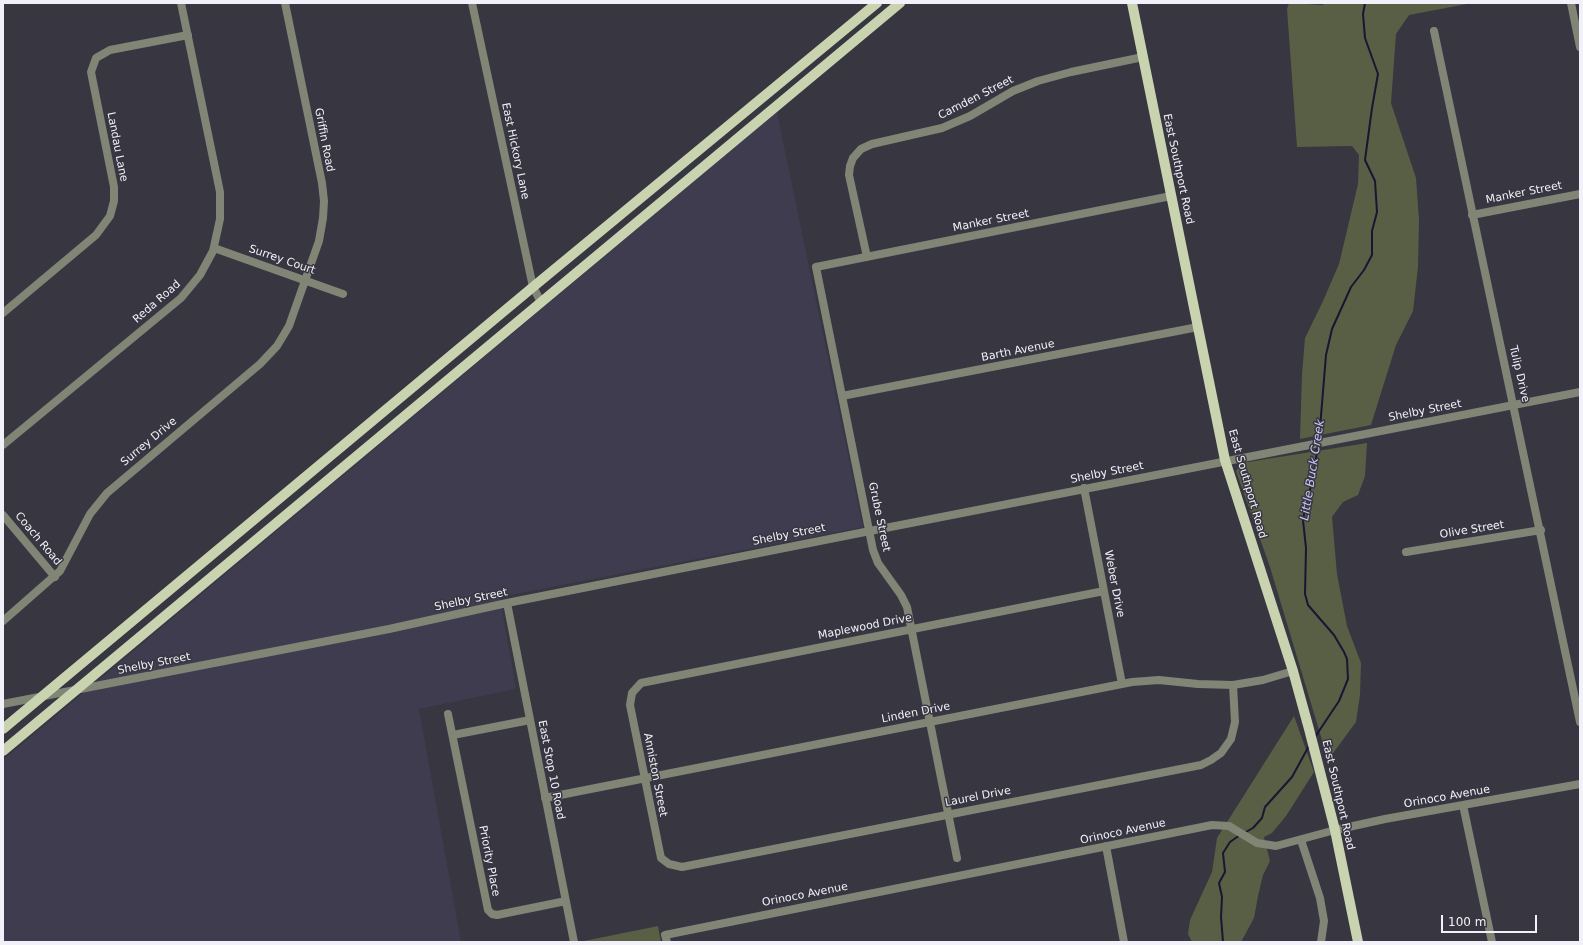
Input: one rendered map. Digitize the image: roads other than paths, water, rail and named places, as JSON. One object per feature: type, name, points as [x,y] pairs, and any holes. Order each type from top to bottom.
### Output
[{"type":"main road","points":[[3,729],[533,287],[877,3]]},
{"type":"main road","points":[[3,751],[900,3]]},
{"type":"main road","name":"East Southport Road","points":[[1132,3],[1225,460],[1293,671],[1335,830],[1358,942]]},
{"type":"street","name":"Reda Road","points":[[3,445],[181,298],[200,275],[214,248],[220,219],[220,192],[181,3]]},
{"type":"street","name":"Griffin Road","points":[[285,3],[324,195],[322,230],[305,280]]},
{"type":"street","name":"East Hickory Lane","points":[[472,3],[533,287],[541,302]]},
{"type":"street","points":[[1571,3],[1580,47]]},
{"type":"street","name":"Tulip Drive","points":[[1434,31],[1472,214],[1541,530],[1580,722]]},
{"type":"street","name":"Landau Lane","points":[[3,312],[96,235],[110,216],[114,202],[114,187],[91,72],[96,58],[106,51],[188,35]]},
{"type":"street","name":"Camden Street","points":[[867,257],[849,175],[853,158],[861,149],[872,144],[942,128],[970,116],[1013,91],[1038,81],[1071,72],[1143,58]]},
{"type":"street","name":"Manker Street","points":[[1472,214],[1580,194]]},
{"type":"street","name":"Manker Street","points":[[816,267],[1171,196]]},
{"type":"street","name":"Surrey Court","points":[[214,248],[343,294]]},
{"type":"street","name":"Grube Street","points":[[816,267],[876,558],[903,599],[911,629],[957,858]]},
{"type":"street","name":"Surrey Drive","points":[[3,621],[55,577],[66,563],[90,514],[107,492],[271,353],[289,326],[305,280]]},
{"type":"street","name":"Barth Avenue","points":[[842,396],[1198,327]]},
{"type":"street","name":"Shelby Street","points":[[3,704],[389,629],[507,603],[1225,460],[1580,392]]},
{"type":"street","name":"Weber Drive","points":[[1084,488],[1122,684]]},
{"type":"street","name":"Coach Road","points":[[3,515],[55,577]]},
{"type":"street","name":"Olive Street","points":[[1406,552],[1541,530]]},
{"type":"street","name":"Maplewood Drive","points":[[634,690],[645,682],[1104,591]]},
{"type":"street","name":"East Stop 10 Road","points":[[507,603],[574,942]]},
{"type":"street","name":"Linden Drive","points":[[545,798],[1122,684],[1153,680],[1209,685],[1233,685],[1260,681],[1293,671]]},
{"type":"street","name":"Laurel Drive","points":[[666,862],[673,866],[682,867],[1206,763],[1223,751],[1234,730],[1233,685]]},
{"type":"street","name":"Anniston Street","points":[[634,690],[630,696],[630,705],[659,853],[666,862]]},
{"type":"street","name":"Priority Place","points":[[448,714],[488,910],[491,914],[497,915],[566,901]]},
{"type":"street","points":[[453,736],[530,720]]},
{"type":"street","name":"Orinoco Avenue","points":[[666,938],[1212,825],[1223,825],[1235,829],[1257,842],[1274,846],[1335,830],[1580,784]]},
{"type":"street","points":[[1463,805],[1492,942]]},
{"type":"street","points":[[1300,840],[1320,898],[1324,921],[1321,942]]},
{"type":"street","points":[[1106,846],[1124,942]]},
{"type":"waterway","name":"Little Buck Creek","points":[[1319,440],[1326,355],[1332,329],[1351,287],[1364,270],[1372,255],[1372,231],[1377,212],[1375,181],[1365,160],[1378,74],[1365,38],[1363,14],[1365,3]]},
{"type":"waterway","name":"Little Buck Creek","points":[[1315,737],[1339,701],[1348,679],[1347,659],[1344,652],[1334,635],[1308,605],[1305,594],[1306,548],[1303,520],[1312,483],[1318,446]]},
{"type":"waterway","name":"Little Buck Creek","points":[[1244,833],[1253,828],[1262,818],[1265,807],[1292,777],[1310,744]]},
{"type":"waterway","name":"Little Buck Creek","points":[[1223,942],[1221,917],[1222,897],[1219,883],[1225,872],[1223,853],[1230,842],[1240,835]]}]
